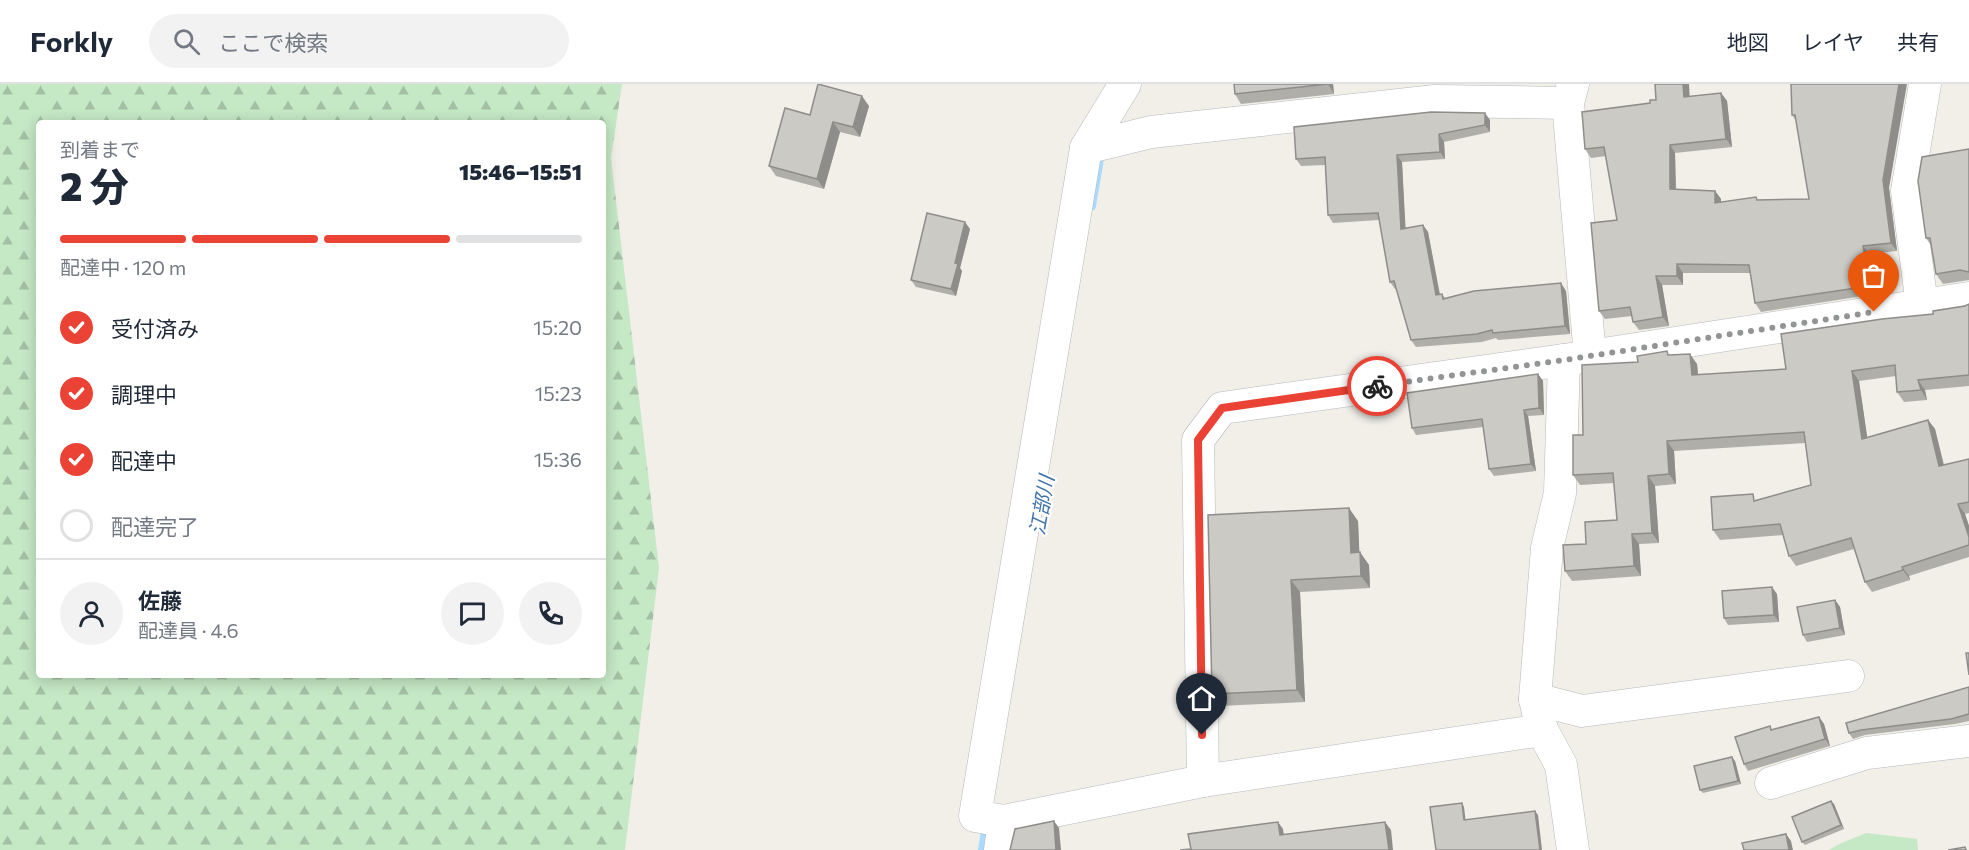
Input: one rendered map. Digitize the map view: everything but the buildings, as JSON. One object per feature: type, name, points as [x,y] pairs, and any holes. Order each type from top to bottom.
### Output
[{"type":"street","points":[[1125,84],[1086,148],[975,816],[1002,835],[1203,781],[1542,730]]},
{"type":"street","points":[[1922,305],[1907,191],[1925,84]]},
{"type":"street","points":[[1086,148],[1152,132],[1435,101],[1571,93],[1577,358],[1560,493],[1547,548],[1535,699],[1542,730],[1561,765],[1573,850]]},
{"type":"street","points":[[1203,781],[1198,440],[1222,408],[1577,358],[1969,298]]},
{"type":"street","points":[[1535,699],[1582,711],[1848,676]]},
{"type":"street","points":[[1771,783],[1867,753],[1969,741]]},
{"type":"green space","points":[[0,84],[622,84],[611,158],[659,568],[625,850],[0,850]]},
{"type":"green space","points":[[1866,833],[1917,839],[1918,850],[1829,850]]},
{"type":"waterway","name":"江部川","points":[[1092,206],[1100,159]]},
{"type":"waterway","name":"江部川","points":[[982,850],[986,825]]},
{"type":"way so far","points":[[1377,386],[1564,360],[1874,312]]},
{"type":"route","points":[[1202,735],[1198,440],[1222,408],[1377,386]]}]
